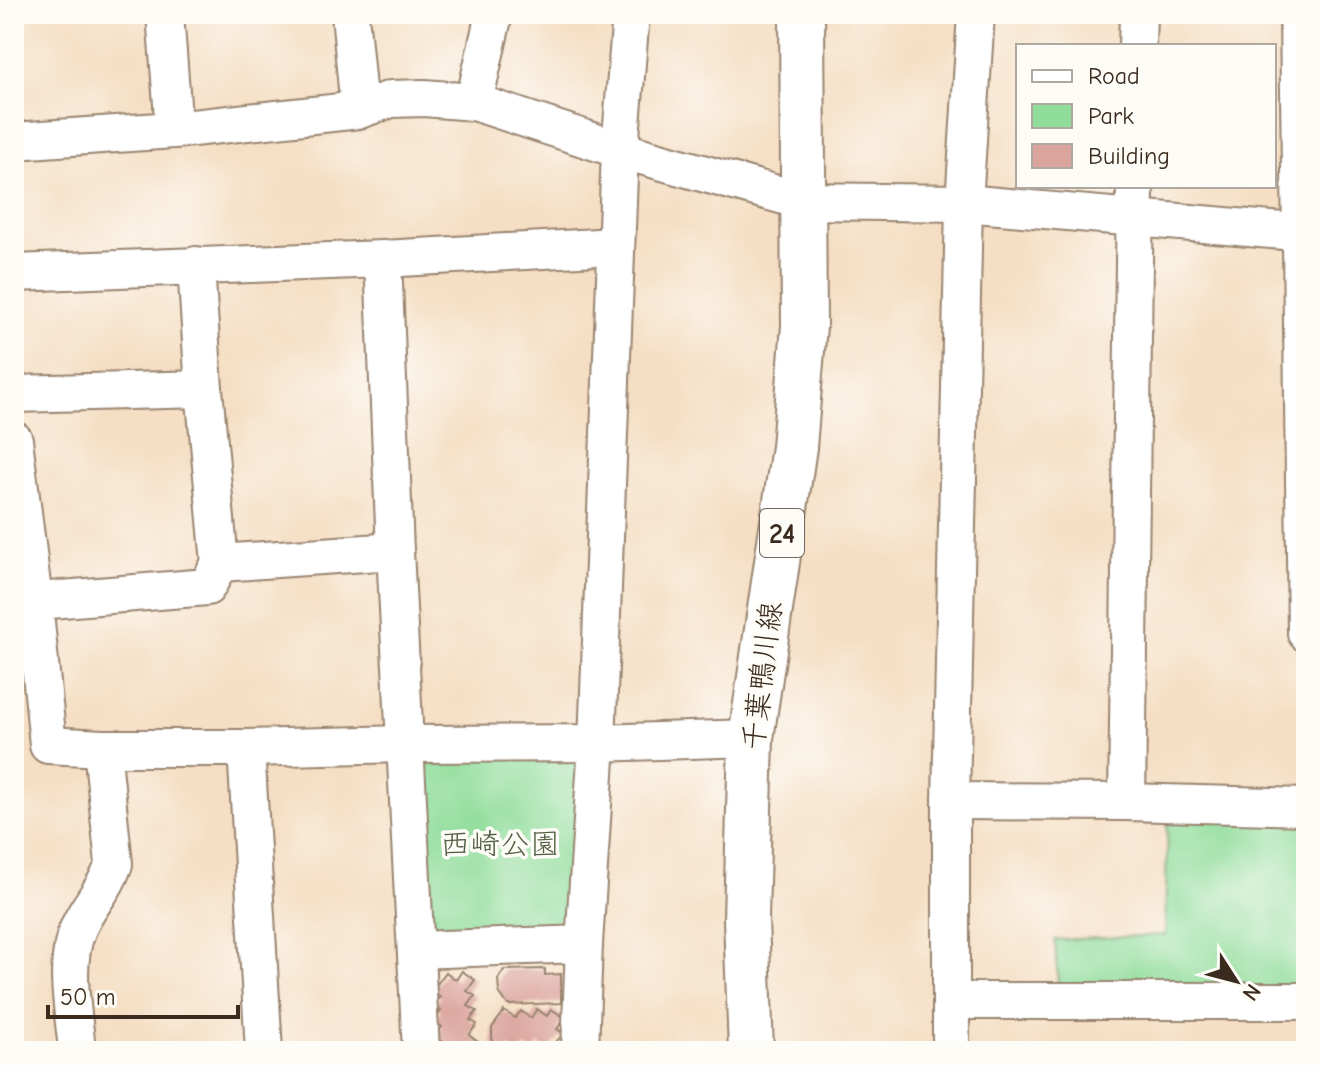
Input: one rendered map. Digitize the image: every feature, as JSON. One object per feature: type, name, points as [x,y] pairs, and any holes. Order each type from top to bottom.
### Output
[{"type":"main road","name":"千葉鴨川線","points":[[751,1051],[746,919],[751,738],[794,447],[804,326],[802,14]]},
{"type":"street","points":[[165,14],[174,130]]},
{"type":"street","points":[[350,14],[359,110]]},
{"type":"street","points":[[474,102],[494,14]]},
{"type":"street","points":[[580,1051],[597,743],[615,246],[631,14]]},
{"type":"street","points":[[951,1051],[951,801],[964,203],[976,14]]},
{"type":"street","points":[[1137,44],[1138,14]]},
{"type":"street","points":[[1298,14],[1304,232],[1306,633]]},
{"type":"street","points":[[14,141],[174,130],[359,110],[391,99],[424,98],[474,102],[620,150],[802,201],[1134,202],[1304,232]]},
{"type":"street","points":[[1127,802],[1134,202]]},
{"type":"street","points":[[14,273],[383,259],[615,246]]},
{"type":"street","points":[[383,259],[421,1051]]},
{"type":"street","points":[[24,602],[207,587],[220,563],[196,265]]},
{"type":"street","points":[[14,394],[204,389]]},
{"type":"street","points":[[14,440],[24,602],[48,745],[246,748],[751,738]]},
{"type":"street","points":[[220,563],[395,551]]},
{"type":"street","points":[[77,1051],[70,963],[77,931],[114,864],[102,748]]},
{"type":"street","points":[[246,748],[264,1051]]},
{"type":"street","points":[[951,801],[1306,807]]},
{"type":"street","points":[[416,950],[584,944]]},
{"type":"street","points":[[951,1001],[1306,1001]]},
{"type":"green space","name":"西崎公園","points":[[597,743],[584,944],[416,950],[404,744]]},
{"type":"green space","points":[[1168,804],[1306,807],[1306,1001],[1059,1000],[1055,940],[1165,935]]},
{"type":"building","points":[[545,969],[545,975],[561,974],[561,1003],[508,1005],[499,992],[498,979],[504,970]]},
{"type":"building","points":[[462,971],[475,980],[467,991],[475,996],[468,1006],[477,1011],[470,1020],[477,1024],[469,1035],[478,1042],[472,1051],[438,1051],[436,1049],[442,1041],[435,1036],[442,1027],[434,1021],[441,1011],[434,1005],[440,997],[432,991],[446,972],[456,980]]},
{"type":"building","points":[[537,1009],[547,1016],[551,1009],[565,1018],[557,1029],[564,1034],[547,1050],[538,1044],[534,1051],[525,1047],[522,1051],[515,1051],[509,1047],[502,1051],[492,1044],[492,1028],[504,1011],[515,1018],[521,1011],[531,1018]]}]
